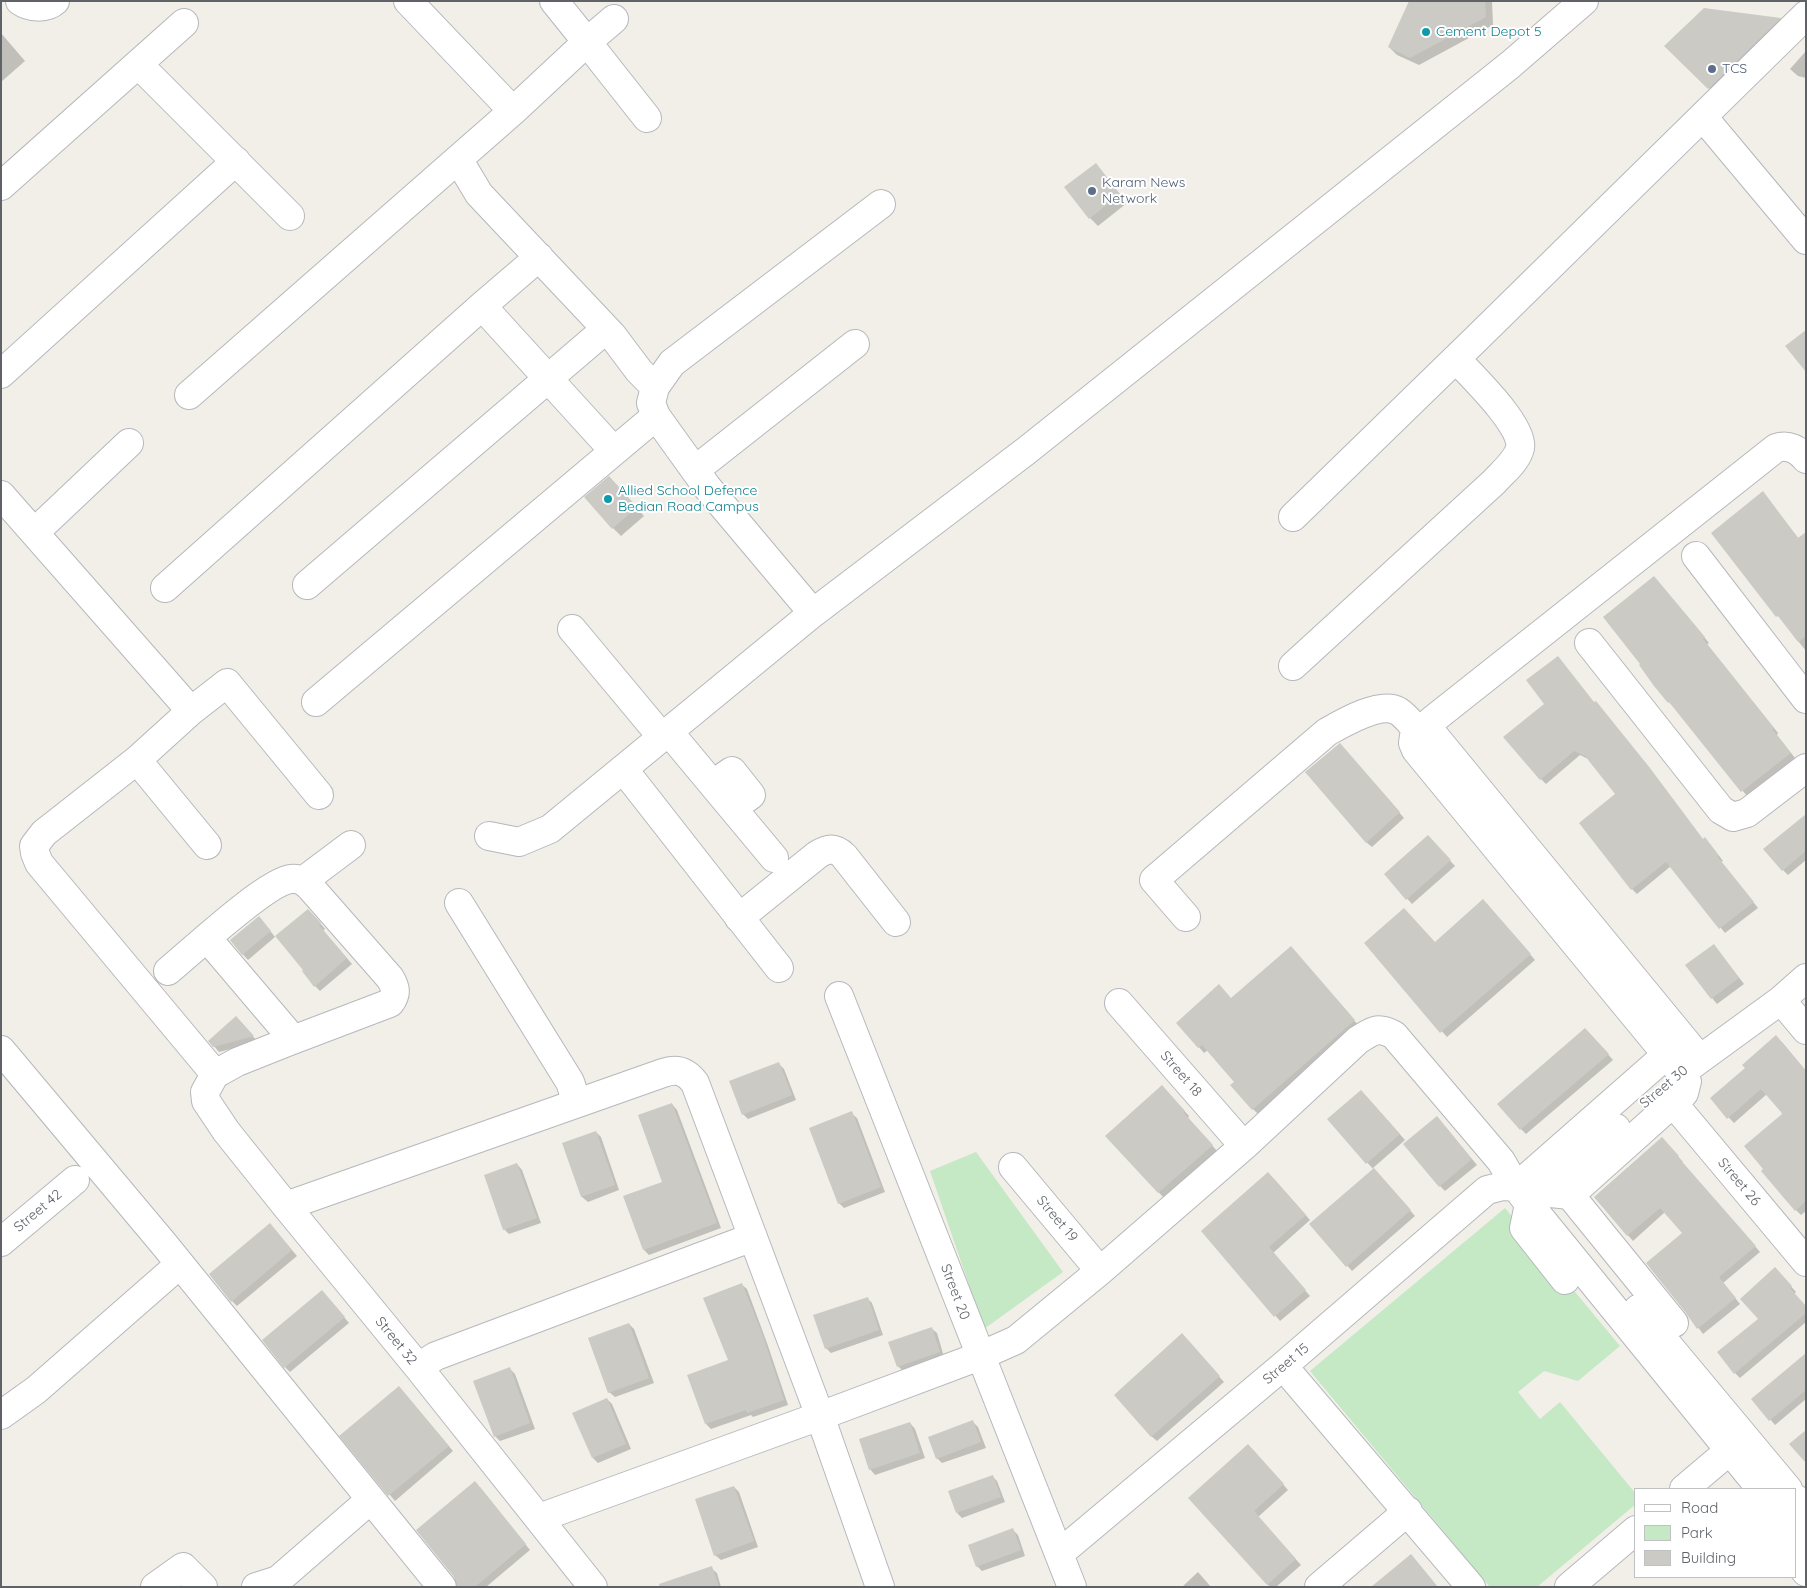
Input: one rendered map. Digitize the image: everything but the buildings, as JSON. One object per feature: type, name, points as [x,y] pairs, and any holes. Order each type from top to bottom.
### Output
[{"type":"street","points":[[20,1],[34,7],[50,5],[55,1]]},
{"type":"street","points":[[408,1],[512,111]]},
{"type":"street","points":[[554,1],[648,118]]},
{"type":"street","points":[[489,836],[519,842],[550,829],[813,613],[1042,438],[1510,65],[1584,1]]},
{"type":"street","points":[[1292,517],[1456,359],[1806,14]]},
{"type":"street","points":[[189,395],[614,20]]},
{"type":"street","points":[[1,186],[184,23]]},
{"type":"street","points":[[138,64],[290,216]]},
{"type":"street","points":[[1703,117],[1806,240]]},
{"type":"street","points":[[458,159],[479,194],[606,329],[639,371],[655,387]]},
{"type":"street","points":[[1,374],[236,162]]},
{"type":"street","points":[[813,613],[695,470],[656,416],[651,403],[655,387],[672,363],[881,204]]},
{"type":"street","points":[[165,588],[539,257]]},
{"type":"street","points":[[482,306],[614,451]]},
{"type":"street","points":[[308,585],[606,329]]},
{"type":"street","points":[[695,470],[856,344]]},
{"type":"street","points":[[1293,666],[1494,482],[1514,460],[1520,447],[1518,434],[1511,420],[1456,359]]},
{"type":"street","points":[[316,702],[656,416]]},
{"type":"street","points":[[34,532],[129,443]]},
{"type":"street","points":[[1418,731],[1776,448],[1783,446],[1804,453]]},
{"type":"street","points":[[1,495],[191,711]]},
{"type":"street","points":[[1696,556],[1806,699]]},
{"type":"street","points":[[572,629],[713,784],[732,771],[751,795],[733,808],[774,858]]},
{"type":"street","points":[[1589,643],[1721,810],[1733,817],[1747,813],[1806,768]]},
{"type":"street","name":"Street 32","points":[[319,795],[227,683],[191,711],[137,760],[44,833],[34,846],[35,853],[39,862],[210,1083],[206,1100],[226,1131],[418,1367],[593,1587]]},
{"type":"street","points":[[1186,917],[1154,880],[1327,732],[1368,712],[1388,709],[1398,711],[1418,731]]},
{"type":"street","points":[[1418,731],[1427,730],[1432,733],[1675,1055],[1687,1082],[1684,1093],[1570,1195],[1806,1485]]},
{"type":"street","points":[[137,760],[207,845]]},
{"type":"street","points":[[624,770],[778,968]]},
{"type":"street","points":[[303,881],[351,844]]},
{"type":"street","points":[[738,918],[829,849],[839,851],[844,856],[896,922]]},
{"type":"street","points":[[168,971],[278,883],[291,879],[303,881],[390,978],[395,986],[396,992],[390,1003],[237,1062],[210,1083]]},
{"type":"street","points":[[459,903],[570,1082],[577,1103]]},
{"type":"street","points":[[207,938],[286,1030],[290,1041]]},
{"type":"street","name":"Street 30","points":[[1529,1190],[1675,1055],[1729,1039],[1781,1000],[1806,978]]},
{"type":"street","name":"Street 20","points":[[839,996],[1072,1587]]},
{"type":"street","points":[[1781,1000],[1806,1030]]},
{"type":"street","name":"Street 18","points":[[1119,1003],[1244,1146]]},
{"type":"street","points":[[1628,1026],[1675,1055]]},
{"type":"street","points":[[539,1518],[820,1416],[980,1356],[1016,1340],[1100,1271],[1244,1146],[1358,1040],[1372,1031],[1383,1029],[1394,1035],[1501,1161],[1529,1190],[1787,1488]]},
{"type":"street","points":[[1,1050],[180,1264],[442,1587]]},
{"type":"street","points":[[1675,1055],[1526,1158],[1529,1190],[1722,1457],[1737,1488]]},
{"type":"street","points":[[286,1206],[672,1070],[680,1070],[689,1074],[695,1083],[754,1237],[880,1587]]},
{"type":"street","name":"Street 26","points":[[1673,1103],[1806,1262]]},
{"type":"street","name":"Street 19","points":[[1013,1167],[1100,1271]]},
{"type":"street","name":"Street 42","points":[[1,1242],[75,1180]]},
{"type":"street","name":"Street 15","points":[[1060,1554],[1283,1366],[1487,1190],[1504,1186],[1570,1195]]},
{"type":"street","points":[[418,1367],[436,1356],[754,1237]]},
{"type":"street","points":[[1,1415],[36,1390],[180,1264]]},
{"type":"street","points":[[1283,1366],[1471,1587]]},
{"type":"street","points":[[1685,1488],[1722,1457]]},
{"type":"street","points":[[1722,1457],[1760,1488]]},
{"type":"street","points":[[256,1587],[278,1580],[370,1500]]},
{"type":"street","points":[[1797,1500],[1806,1511]]},
{"type":"street","points":[[1319,1587],[1408,1511]]},
{"type":"street","points":[[1569,1587],[1634,1532]]},
{"type":"street","points":[[1797,1533],[1806,1544]]},
{"type":"street","points":[[1797,1561],[1806,1572]]},
{"type":"street","points":[[154,1587],[182,1567],[203,1587]]},
{"type":"green space","points":[[976,1152],[1063,1272],[984,1329],[930,1171]]},
{"type":"green space","points":[[1505,1208],[1620,1346],[1578,1381],[1544,1371],[1518,1392],[1540,1419],[1560,1402],[1634,1492],[1634,1506],[1537,1587],[1490,1587],[1310,1371]]},
{"type":"place","name":"Cement Depot 5","points":[[1426,32]]},
{"type":"place","name":"TCS","points":[[1712,69]]},
{"type":"place","name":"Karam News Network","points":[[1092,191]]},
{"type":"place","name":"Allied School Defence Bedian Road Campus","points":[[608,499]]}]
